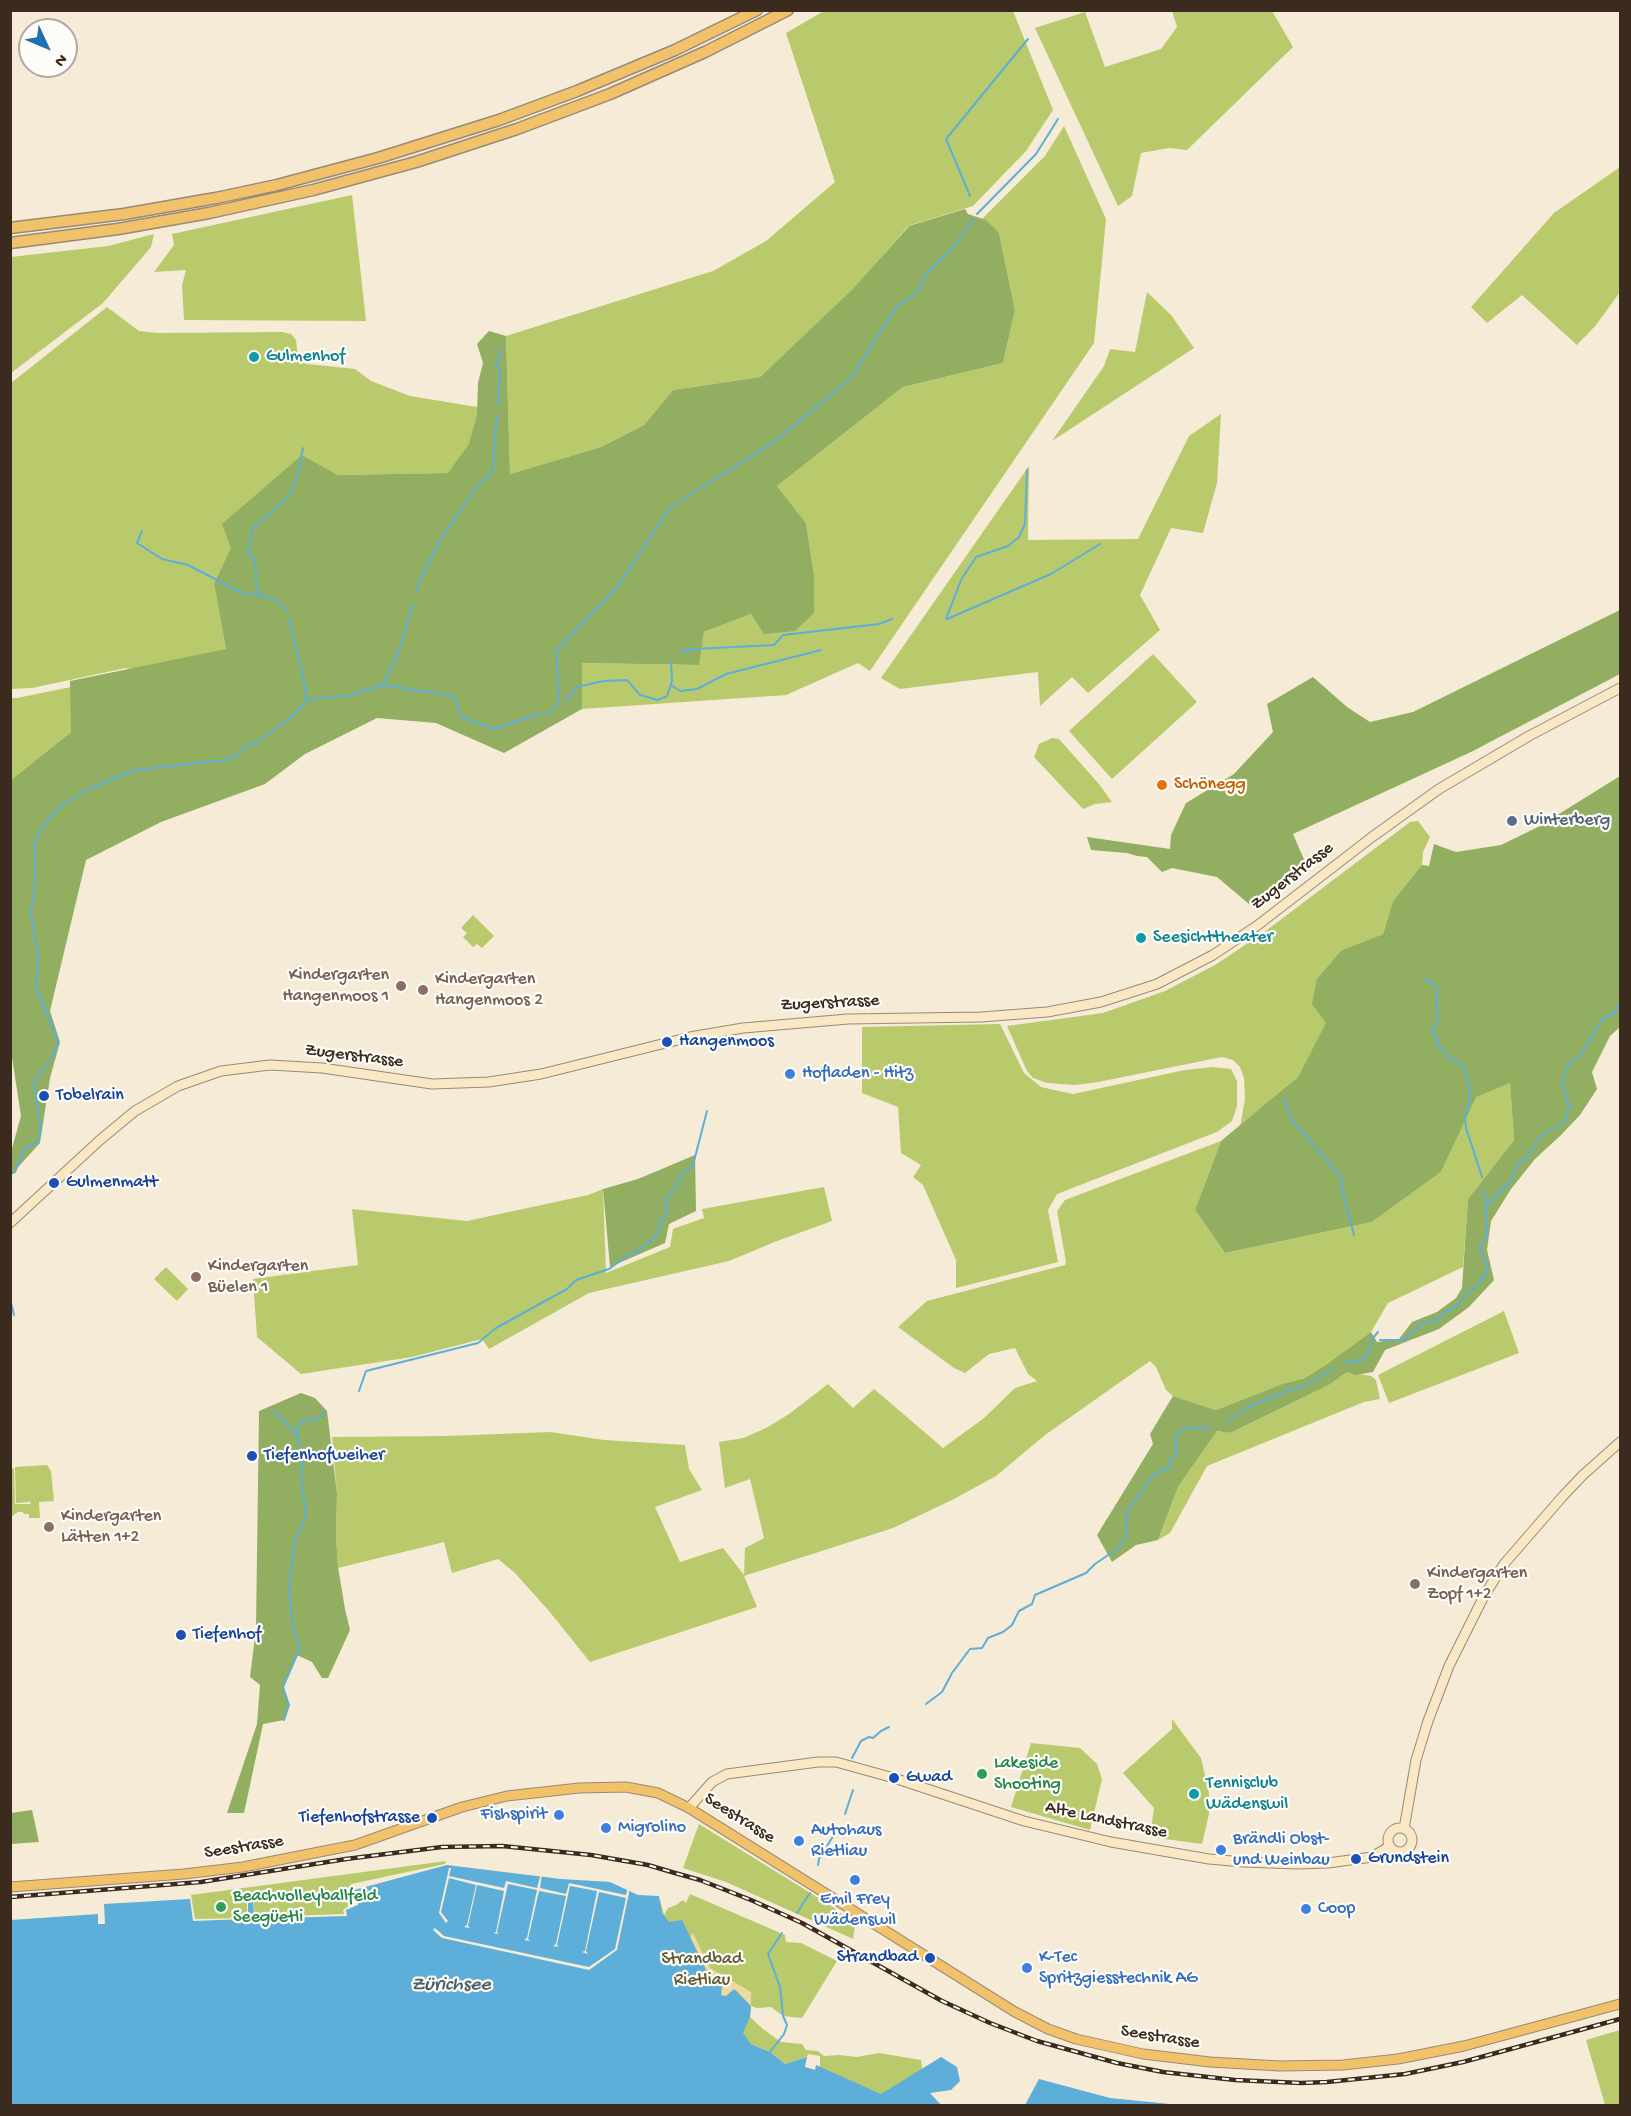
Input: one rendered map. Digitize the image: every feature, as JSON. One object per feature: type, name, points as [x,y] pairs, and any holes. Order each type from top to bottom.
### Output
[{"type":"highway","points":[[10,228],[124,214],[216,198],[325,173],[398,153],[578,91],[648,62],[758,10]]},
{"type":"highway","points":[[10,243],[118,229],[209,213],[313,190],[416,162],[493,138],[609,94],[705,52],[788,10]]},
{"type":"main road","name":"Zugerstrasse","points":[[10,1223],[135,1111],[178,1086],[221,1071],[270,1065],[322,1068],[432,1084],[489,1082],[541,1074],[690,1037],[762,1026],[848,1019],[981,1017],[1047,1012],[1101,1002],[1157,984],[1213,955],[1265,920],[1372,837],[1439,789],[1528,736],[1620,688]]},
{"type":"main road","points":[[1404,1829],[1410,1792],[1426,1726],[1449,1666],[1484,1596],[1504,1564],[1563,1496],[1620,1442]]},
{"type":"main road","name":"Alte Landstrasse","points":[[690,1808],[712,1782],[727,1774],[818,1762],[836,1762],[894,1778],[1024,1821],[1112,1842],[1209,1859],[1253,1863],[1328,1863],[1372,1857],[1390,1846]]},
{"type":"main road","name":"Seestrasse","points":[[10,1887],[184,1874],[279,1861],[355,1845],[462,1807],[507,1796],[579,1788],[626,1787],[658,1794],[690,1808],[1015,2012],[1048,2029],[1076,2039],[1143,2054],[1210,2062],[1280,2066],[1343,2065],[1398,2059],[1464,2046],[1620,2004]]},
{"type":"main road","points":[[1404,1829],[1409,1832],[1412,1838],[1410,1847],[1405,1851],[1398,1852],[1390,1846],[1389,1837],[1392,1832],[1404,1829]]},
{"type":"green space","points":[[824,11],[1013,11],[1053,110],[1026,151],[973,206],[908,226],[857,286],[760,377],[673,390],[644,425],[601,447],[510,474],[506,336],[713,271],[766,241],[835,182],[786,33]]},
{"type":"green space","points":[[1172,11],[1272,11],[1293,47],[1187,150],[1169,148],[1141,153],[1132,196],[1118,206],[1035,28],[1085,12],[1105,67],[1161,49],[1177,27]]},
{"type":"green space","points":[[1064,126],[1106,219],[1094,343],[870,671],[858,663],[786,695],[582,709],[582,663],[698,665],[704,632],[751,614],[814,613],[814,575],[806,523],[777,486],[903,387],[1003,363],[1015,310],[999,233],[982,219],[1045,156]]},
{"type":"green space","points":[[1620,167],[1620,292],[1596,325],[1577,345],[1522,295],[1487,323],[1471,307],[1554,213]]},
{"type":"green space","points":[[352,195],[366,321],[184,320],[182,285],[186,270],[154,272],[174,245],[172,234]]},
{"type":"green space","points":[[965,209],[968,214],[986,220],[999,233],[1015,310],[1003,363],[903,387],[777,486],[806,523],[814,575],[814,613],[795,631],[764,634],[751,614],[704,632],[699,665],[582,663],[582,709],[504,753],[436,723],[377,718],[305,754],[265,784],[161,822],[86,860],[50,1011],[60,1042],[50,1078],[40,1143],[11,1175],[11,1152],[21,1116],[10,1044],[11,780],[71,732],[70,681],[226,649],[214,584],[231,548],[222,524],[302,455],[338,475],[448,473],[469,444],[477,415],[478,383],[483,363],[477,344],[489,331],[506,336],[510,474],[601,447],[644,425],[673,390],[760,377],[854,288],[909,226]]},
{"type":"green space","points":[[154,234],[151,247],[103,303],[11,373],[11,257],[108,246]]},
{"type":"green space","points":[[1147,292],[1171,315],[1194,348],[1052,441],[1104,366],[1110,349],[1135,352]]},
{"type":"green space","points":[[107,307],[139,331],[157,333],[282,332],[291,334],[296,340],[300,362],[355,369],[371,381],[410,396],[483,408],[476,443],[448,473],[338,475],[302,455],[232,548],[214,584],[226,649],[147,673],[126,668],[32,688],[11,689],[11,383]]},
{"type":"green space","points":[[1221,414],[1217,483],[1203,533],[1171,528],[1140,595],[1160,630],[1088,693],[1072,677],[1040,706],[1038,672],[900,689],[881,678],[1029,466],[1028,540],[1138,539],[1189,436]]},
{"type":"green space","points":[[1620,610],[1620,674],[1471,752],[1293,834],[1306,864],[1249,904],[1217,877],[1172,868],[1162,872],[1147,857],[1091,850],[1087,837],[1170,849],[1171,835],[1186,803],[1234,774],[1273,732],[1267,704],[1313,677],[1347,707],[1370,722],[1413,712]]},
{"type":"green space","points":[[1153,654],[1197,702],[1112,779],[1069,731]]},
{"type":"green space","points":[[71,687],[71,732],[11,780],[11,698]]},
{"type":"green space","points":[[1052,738],[1059,739],[1112,802],[1095,804],[1083,809],[1034,757],[1039,744]]},
{"type":"green space","points":[[1620,776],[1620,1027],[1610,1036],[1592,1072],[1597,1089],[1580,1115],[1535,1159],[1511,1189],[1491,1221],[1487,1250],[1494,1280],[1469,1307],[1439,1329],[1385,1350],[1373,1372],[1356,1375],[1347,1372],[1329,1385],[1230,1433],[1217,1431],[1178,1487],[1158,1540],[1136,1545],[1112,1562],[1097,1535],[1153,1444],[1150,1434],[1173,1396],[1216,1410],[1282,1384],[1305,1378],[1371,1332],[1377,1342],[1399,1339],[1412,1322],[1437,1312],[1456,1298],[1462,1288],[1468,1199],[1514,1140],[1510,1083],[1476,1097],[1441,1172],[1372,1222],[1225,1253],[1195,1210],[1221,1141],[1298,1077],[1326,1023],[1312,1004],[1317,979],[1342,950],[1383,934],[1393,901],[1422,865],[1429,866],[1434,844],[1456,852],[1501,845],[1538,827]]},
{"type":"green space","points":[[1418,821],[1430,837],[1423,852],[1422,865],[1393,901],[1383,934],[1342,950],[1327,1023],[1298,1077],[1240,1127],[1245,1099],[1244,1078],[1240,1067],[1233,1060],[1222,1057],[1075,1085],[1047,1083],[1033,1078],[1027,1071],[1007,1026],[1103,1013],[1165,991],[1215,965],[1263,933],[1410,822]]},
{"type":"green space","points":[[473,915],[494,936],[482,948],[477,944],[473,947],[463,937],[467,933],[461,928]]},
{"type":"green space","points":[[1000,1024],[1024,1073],[1041,1087],[1073,1094],[1185,1070],[1212,1067],[1231,1069],[1237,1081],[1237,1106],[1232,1121],[1217,1132],[1057,1194],[1048,1210],[1058,1262],[956,1288],[956,1260],[923,1185],[913,1177],[921,1165],[901,1153],[898,1107],[862,1093],[862,1027]]},
{"type":"green space","points":[[1510,1082],[1514,1140],[1468,1199],[1463,1267],[1388,1303],[1371,1332],[1326,1365],[1305,1378],[1282,1384],[1216,1410],[1173,1396],[1166,1390],[1156,1367],[1150,1361],[1045,1435],[996,1476],[954,1499],[893,1528],[744,1576],[757,1607],[590,1662],[549,1611],[514,1572],[498,1559],[452,1573],[444,1542],[338,1568],[337,1493],[332,1437],[550,1432],[604,1440],[685,1445],[689,1469],[702,1490],[655,1507],[680,1562],[723,1548],[744,1575],[745,1548],[764,1538],[750,1479],[725,1488],[719,1442],[744,1438],[768,1427],[828,1384],[853,1408],[874,1389],[943,1448],[984,1418],[1015,1388],[1037,1381],[1028,1374],[1015,1348],[989,1354],[965,1373],[954,1368],[898,1327],[927,1301],[1065,1265],[1057,1211],[1065,1200],[1221,1141],[1195,1210],[1225,1253],[1372,1222],[1441,1172],[1475,1097]]},
{"type":"green space","points":[[695,1155],[696,1211],[669,1224],[665,1243],[610,1267],[603,1189],[638,1179]]},
{"type":"green space","points":[[824,1187],[832,1221],[729,1261],[589,1293],[489,1349],[482,1339],[412,1357],[301,1374],[257,1337],[253,1279],[358,1265],[352,1209],[467,1221],[588,1195],[603,1189],[606,1273],[670,1247],[673,1229],[704,1218],[702,1209]]},
{"type":"green space","points":[[166,1267],[188,1289],[177,1301],[154,1279]]},
{"type":"green space","points":[[1504,1311],[1519,1353],[1389,1403],[1378,1375]]},
{"type":"green space","points":[[1347,1372],[1371,1376],[1376,1380],[1380,1399],[1364,1402],[1207,1466],[1170,1533],[1158,1540],[1178,1487],[1217,1431],[1230,1433],[1329,1385]]},
{"type":"green space","points":[[301,1393],[315,1398],[327,1411],[337,1493],[338,1567],[350,1630],[328,1678],[322,1678],[312,1662],[297,1655],[283,1687],[289,1705],[284,1720],[263,1724],[244,1813],[227,1813],[257,1724],[260,1685],[250,1677],[256,1629],[259,1411]]},
{"type":"green space","points":[[47,1465],[51,1471],[54,1501],[39,1502],[40,1518],[29,1518],[29,1514],[23,1512],[18,1512],[11,1517],[11,1469],[14,1468],[15,1504],[30,1504],[31,1502],[16,1503],[15,1467]]},
{"type":"green space","points":[[1172,1719],[1201,1758],[1209,1793],[1209,1814],[1202,1844],[1150,1837],[1154,1808],[1123,1773],[1172,1729]]},
{"type":"green space","points":[[1031,1743],[1080,1748],[1097,1764],[1102,1779],[1090,1830],[1011,1807]]},
{"type":"green space","points":[[32,1810],[39,1842],[11,1844],[11,1813]]},
{"type":"green space","points":[[699,1824],[833,1907],[855,1925],[853,1939],[726,1882],[683,1868]]},
{"type":"green space","points":[[446,1861],[445,1864],[351,1884],[353,1903],[343,1910],[344,1914],[254,1917],[254,1895],[251,1892],[247,1895],[247,1918],[195,1919],[191,1895]]},
{"type":"green space","name":"Strandbad Rietliau","points":[[690,1894],[785,1935],[786,1942],[801,1943],[837,1961],[802,2018],[783,2016],[771,2007],[751,2006],[750,2017],[763,2029],[781,2042],[802,2044],[806,2050],[818,2051],[824,2056],[857,2057],[879,2053],[921,2060],[923,2077],[892,2100],[820,2070],[820,2056],[808,2054],[807,2057],[785,2064],[770,2052],[751,2044],[654,1930],[660,1900],[664,1915],[668,1908],[683,1900],[686,1903]]},
{"type":"green space","points":[[1620,2030],[1620,2105],[1605,2105],[1586,2040]]},
{"type":"sand","points":[[693,1933],[710,1968],[751,1992],[751,2006],[735,1989],[726,1997],[721,1995],[722,1984],[707,1972],[690,1937]]},
{"type":"water","name":"Zürichsee","points":[[447,1865],[561,1879],[610,1882],[638,1895],[659,1896],[662,1913],[669,1922],[682,1920],[707,1972],[722,1984],[721,1995],[726,1996],[734,1989],[751,2006],[750,2017],[743,2033],[751,2044],[770,2052],[785,2064],[807,2057],[805,2067],[815,2070],[816,2065],[881,2094],[941,2057],[957,2067],[960,2081],[951,2090],[930,2093],[942,2106],[11,2106],[11,1920],[98,1914],[98,1924],[105,1924],[104,1904],[190,1899],[193,1921],[248,1919],[248,1896],[251,1893],[254,1919],[347,1916],[346,1910],[358,1905],[354,1890]]},
{"type":"water","points":[[1039,2079],[1110,2098],[1180,2105],[1025,2105]]},
{"type":"pier","points":[[449,1868],[451,1868],[449,1876],[504,1888],[506,1881],[537,1888],[541,1873],[540,1888],[566,1894],[569,1883],[626,1895],[628,1887],[630,1888],[617,1950],[589,1970],[442,1938],[433,1930],[435,1928],[444,1936],[589,1967],[615,1949],[626,1898],[599,1892],[586,1951],[588,1954],[582,1952],[585,1951],[597,1891],[570,1886],[557,1945],[559,1947],[553,1946],[556,1944],[566,1896],[539,1891],[528,1939],[530,1941],[524,1940],[527,1938],[537,1890],[508,1884],[497,1932],[499,1934],[493,1933],[496,1932],[504,1891],[477,1885],[468,1926],[470,1928],[464,1927],[467,1925],[476,1885],[449,1878],[441,1912],[448,1921],[446,1923],[439,1913]]},
{"type":"waterway","points":[[970,196],[946,139],[1028,39]]},
{"type":"waterway","points":[[977,214],[1036,154],[1058,119]]},
{"type":"waterway","points":[[546,715],[556,706],[559,698],[556,651],[619,585],[670,507],[774,442],[850,379],[897,306],[915,295],[928,272],[954,247],[974,218]]},
{"type":"waterway","points":[[498,405],[500,371],[496,366],[500,350]]},
{"type":"waterway","points":[[417,591],[419,582],[441,539],[478,485],[492,473],[497,416]]},
{"type":"waterway","points":[[287,610],[272,598],[262,596],[256,585],[254,559],[248,554],[252,529],[290,495],[298,474],[303,448]]},
{"type":"waterway","points":[[946,619],[961,580],[976,557],[1008,546],[1019,537],[1025,524],[1027,470]]},
{"type":"waterway","points":[[142,531],[137,543],[162,559],[188,565],[242,593],[262,596]]},
{"type":"waterway","points":[[947,619],[1051,574],[1100,544]]},
{"type":"waterway","points":[[383,685],[399,651],[413,604]]},
{"type":"waterway","points":[[289,619],[307,700]]},
{"type":"waterway","points":[[680,652],[694,649],[774,645],[783,635],[879,624],[892,619]]},
{"type":"waterway","points":[[671,685],[680,691],[697,689],[726,674],[821,650]]},
{"type":"waterway","points":[[565,700],[576,687],[604,681],[627,680],[640,695],[658,700],[667,696],[672,681],[671,661]]},
{"type":"waterway","points":[[10,1174],[15,1172],[24,1149],[37,1143],[41,1130],[34,1081],[54,1055],[58,1041],[36,987],[38,956],[31,913],[35,881],[35,840],[45,823],[63,804],[89,789],[135,770],[225,760],[257,742],[290,718],[307,700],[350,695],[383,685],[455,696],[460,715],[495,729],[537,714],[541,715]]},
{"type":"waterway","points":[[1424,979],[1433,983],[1437,990],[1438,1019],[1432,1032],[1436,1035],[1438,1047],[1444,1050],[1449,1059],[1464,1067],[1470,1089],[1465,1117],[1466,1128],[1482,1177]]},
{"type":"waterway","points":[[1486,1206],[1512,1179],[1517,1164],[1523,1162],[1542,1135],[1565,1121],[1569,1106],[1562,1082],[1569,1064],[1580,1056],[1603,1018],[1614,1014],[1620,1003]]},
{"type":"waterway","points":[[1284,1099],[1292,1120],[1341,1177],[1354,1235]]},
{"type":"waterway","points":[[359,1391],[366,1371],[478,1343],[496,1328],[567,1289],[576,1280],[609,1269],[628,1255],[639,1251],[659,1232],[660,1221],[667,1213],[666,1198],[675,1189],[679,1177],[693,1165],[707,1111]]},
{"type":"waterway","points":[[1380,1340],[1404,1340],[1422,1323],[1436,1321],[1445,1312],[1457,1306],[1462,1298],[1478,1285],[1481,1278],[1486,1276],[1488,1266],[1479,1247],[1487,1237],[1484,1190]]},
{"type":"waterway","points":[[10,1299],[14,1315]]},
{"type":"waterway","points":[[1344,1363],[1362,1360],[1367,1355],[1373,1338],[1378,1332]]},
{"type":"waterway","points":[[1227,1421],[1248,1407],[1294,1388],[1303,1387],[1334,1368]]},
{"type":"waterway","points":[[274,1411],[297,1435]]},
{"type":"waterway","points":[[284,1720],[289,1705],[283,1687],[300,1648],[293,1627],[289,1589],[295,1540],[306,1517],[301,1474],[303,1461],[297,1436],[298,1425],[304,1420],[316,1420],[325,1411]]},
{"type":"waterway","points":[[926,1704],[942,1692],[952,1673],[970,1649],[982,1648],[988,1638],[1003,1632],[1012,1625],[1019,1611],[1032,1604],[1035,1595],[1086,1573],[1117,1549],[1126,1537],[1127,1512],[1154,1474],[1170,1467],[1170,1460],[1177,1454],[1175,1440],[1177,1433],[1186,1428],[1210,1428]]},
{"type":"waterway","points":[[852,1758],[861,1741],[869,1737],[873,1738],[889,1727]]},
{"type":"waterway","points":[[845,1814],[853,1790]]},
{"type":"waterway","points":[[818,1865],[819,1859],[835,1833]]},
{"type":"waterway","points":[[797,1913],[810,1893]]},
{"type":"waterway","points":[[770,2052],[784,2034],[787,2025],[783,2016],[780,1987],[768,1954],[782,1933]]},
{"type":"railway","points":[[10,1897],[201,1882],[346,1859],[442,1847],[502,1846],[591,1855],[648,1865],[700,1880],[751,1900],[802,1923],[942,2001],[1037,2041],[1117,2063],[1163,2072],[1235,2080],[1301,2083],[1405,2074],[1463,2062],[1620,2019]]},
{"type":"place","name":"Gulmenhof","points":[[254,357]]},
{"type":"place","name":"Schönegg","points":[[1162,785]]},
{"type":"place","name":"Winterberg","points":[[1512,821]]},
{"type":"place","name":"Seesichttheater","points":[[1141,938]]},
{"type":"place","name":"Kindergarten Hangenmoos 1","points":[[401,986]]},
{"type":"place","name":"Kindergarten Hangenmoos 2","points":[[423,990]]},
{"type":"place","name":"Hangenmoos","points":[[667,1042]]},
{"type":"place","name":"Hofladen - Hitz","points":[[790,1074]]},
{"type":"place","name":"Tobelrain","points":[[44,1096]]},
{"type":"place","name":"Gulmenmatt","points":[[54,1183]]},
{"type":"place","name":"Kindergarten Büelen 1","points":[[196,1277]]},
{"type":"place","name":"Tiefenhofweiher","points":[[252,1456]]},
{"type":"place","name":"Kindergarten Lätten 1+2","points":[[49,1527]]},
{"type":"place","name":"Kindergarten Zopf 1+2","points":[[1415,1584]]},
{"type":"place","name":"Tiefenhof","points":[[181,1635]]},
{"type":"place","name":"Lakeside Shooting","points":[[982,1774]]},
{"type":"place","name":"Gwad","points":[[894,1778]]},
{"type":"place","name":"Tennisclub Wädenswil","points":[[1194,1794]]},
{"type":"place","name":"Fishspirit","points":[[559,1815]]},
{"type":"place","name":"Tiefenhofstrasse","points":[[432,1818]]},
{"type":"place","name":"Migrolino","points":[[606,1828]]},
{"type":"place","name":"Autohaus Rietliau","points":[[799,1841]]},
{"type":"place","name":"Brändli Obst- und Weinbau","points":[[1221,1850]]},
{"type":"place","name":"Grundstein","points":[[1356,1859]]},
{"type":"place","name":"Emil Frey Wädenswil","points":[[855,1880]]},
{"type":"place","name":"Beachvolleyballfeld Seegüetli","points":[[221,1907]]},
{"type":"place","name":"Coop","points":[[1306,1909]]},
{"type":"place","name":"Strandbad","points":[[930,1958]]},
{"type":"place","name":"K-Tec Spritzgiesstechnik AG","points":[[1027,1968]]}]
